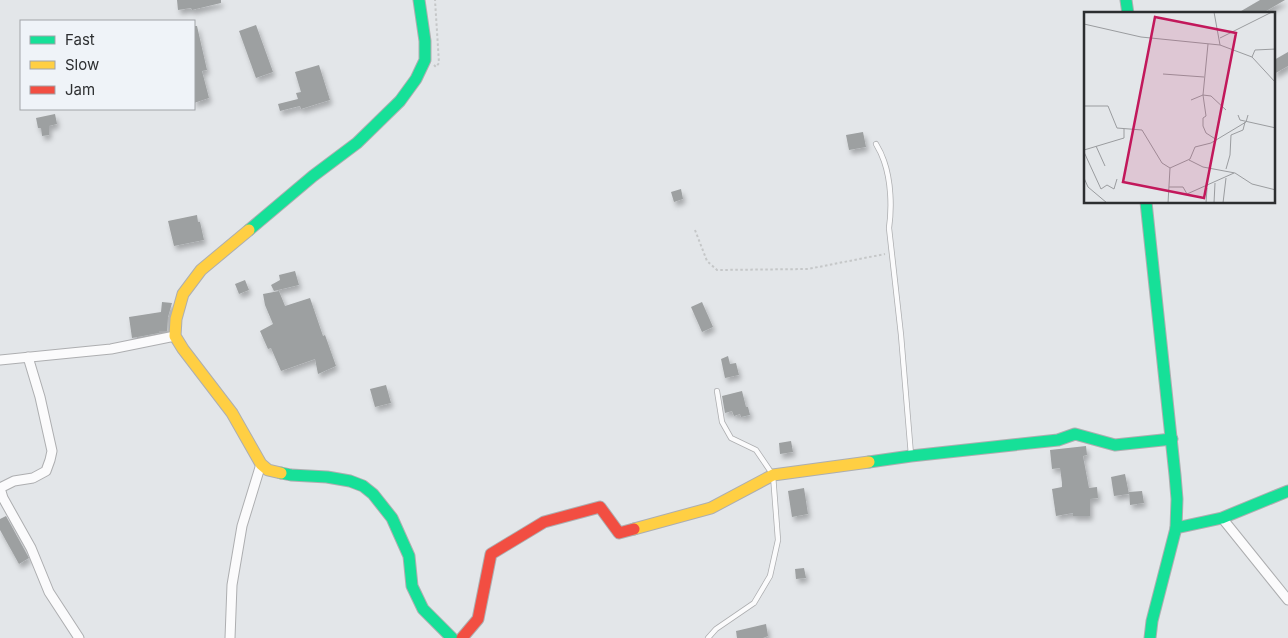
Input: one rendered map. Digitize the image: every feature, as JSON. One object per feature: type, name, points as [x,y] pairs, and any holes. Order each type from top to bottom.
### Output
[{"type":"street","points":[[418,0],[425,41],[425,60],[416,79],[400,101],[357,143],[312,176],[201,270],[183,294],[176,319],[176,336],[182,349],[232,413],[261,464],[268,470],[291,476],[326,477],[350,481],[363,486],[373,494],[392,518],[409,556],[412,586],[423,609],[452,638]]},
{"type":"street","points":[[1146,204],[1177,499],[1176,528],[1152,621],[1150,638]]},
{"type":"street","points":[[0,360],[111,349],[176,336]]},
{"type":"street","points":[[28,357],[52,451],[46,471],[33,478],[14,481],[0,488],[3,498],[31,548],[49,592],[79,638]]},
{"type":"street","points":[[462,638],[478,619],[491,554],[544,522],[600,507],[619,532],[711,508],[773,475],[911,456],[1058,440],[1075,434],[1115,445],[1172,439]]},
{"type":"street","points":[[230,638],[232,585],[242,526],[261,464]]},
{"type":"street","points":[[1176,528],[1222,518],[1288,492]]},
{"type":"street","points":[[1222,518],[1288,600]]},
{"type":"lane","points":[[876,144],[888,174],[891,212],[889,228],[911,456]]},
{"type":"lane","points":[[708,638],[716,629],[754,603],[770,576],[778,540],[773,475],[756,450],[731,438],[722,422],[717,391]]},
{"type":"path","points":[[695,230],[707,261],[717,270],[808,269],[892,252]]},
{"type":"building","points":[[177,0],[221,0],[221,3],[192,10],[191,8],[178,10]]},
{"type":"building","points":[[1260,0],[1285,0],[1264,12],[1239,12]]},
{"type":"building","points":[[256,25],[273,72],[256,78],[239,31]]},
{"type":"building","points":[[195,26],[197,26],[207,70],[202,71],[209,98],[195,103]]},
{"type":"building","points":[[1288,52],[1288,66],[1276,73],[1276,59]]},
{"type":"building","points":[[319,65],[330,100],[301,109],[300,106],[280,111],[278,104],[298,99],[296,93],[301,92],[295,72]]},
{"type":"building","points":[[55,114],[57,124],[49,126],[49,135],[42,136],[41,128],[38,128],[36,118]]},
{"type":"building","points":[[863,132],[866,147],[849,150],[846,135]]},
{"type":"building","points":[[681,189],[683,199],[674,202],[671,192]]},
{"type":"building","points":[[197,215],[204,240],[174,246],[168,221]]},
{"type":"building","points":[[295,271],[299,285],[274,291],[271,285],[280,280],[279,275]]},
{"type":"building","points":[[245,280],[249,290],[239,294],[235,284]]},
{"type":"building","points":[[279,291],[285,306],[310,298],[336,366],[318,374],[315,359],[281,371],[271,348],[268,349],[260,331],[273,324],[265,305],[263,294]]},
{"type":"building","points":[[162,302],[172,303],[167,331],[159,331],[159,333],[132,338],[129,317],[161,312]]},
{"type":"building","points":[[702,302],[713,327],[702,332],[691,307]]},
{"type":"building","points":[[728,356],[730,364],[736,363],[739,375],[725,378],[721,359]]},
{"type":"building","points":[[386,385],[391,403],[375,407],[370,389]]},
{"type":"building","points":[[742,391],[750,415],[741,417],[740,414],[734,416],[732,411],[725,413],[722,396]]},
{"type":"building","points":[[791,441],[793,452],[780,454],[779,443]]},
{"type":"building","points":[[1086,446],[1087,455],[1083,456],[1089,488],[1097,487],[1098,498],[1090,499],[1090,516],[1073,516],[1073,513],[1056,516],[1052,489],[1062,487],[1062,483],[1060,468],[1052,469],[1050,450]]},
{"type":"building","points":[[1125,474],[1129,494],[1114,496],[1111,477]]},
{"type":"building","points":[[804,488],[808,514],[792,517],[788,491]]},
{"type":"building","points":[[1142,491],[1144,503],[1130,505],[1129,492]]},
{"type":"building","points":[[6,516],[29,558],[19,564],[0,530],[0,519]]},
{"type":"building","points":[[804,568],[806,578],[796,579],[795,569]]},
{"type":"building","points":[[766,624],[768,636],[763,638],[737,638],[736,631]]},
{"type":"traffic: fast","points":[[249,230],[313,176],[357,143],[400,101],[416,79],[425,60],[425,41],[419,0]]},
{"type":"traffic: fast","points":[[1126,0],[1128,12]]},
{"type":"traffic: fast","points":[[1146,204],[1175,475],[1177,499],[1176,528]]},
{"type":"traffic: fast","points":[[869,462],[1058,440],[1075,434],[1115,445],[1172,439]]},
{"type":"traffic: fast","points":[[281,473],[350,481],[363,486],[373,494],[392,518],[409,556],[412,586],[423,609],[452,638]]},
{"type":"traffic: fast","points":[[1150,638],[1152,621],[1176,528],[1222,518],[1288,491]]},
{"type":"traffic: slow","points":[[249,230],[201,270],[183,294],[176,319],[175,336],[232,413],[261,464],[268,470],[281,473]]},
{"type":"traffic: slow","points":[[634,529],[711,508],[773,475],[869,462]]},
{"type":"traffic: jam","points":[[462,638],[478,619],[491,554],[544,522],[600,507],[619,533],[634,529]]}]
